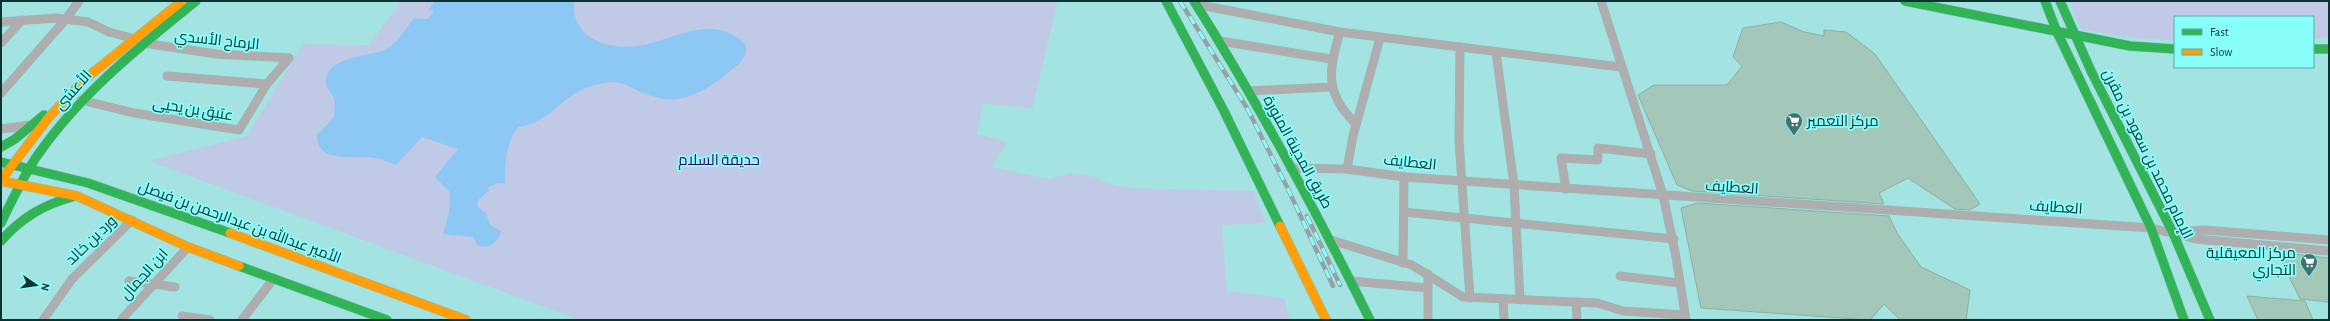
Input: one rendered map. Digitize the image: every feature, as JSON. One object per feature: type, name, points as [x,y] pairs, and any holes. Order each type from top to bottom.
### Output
[{"type":"main road","name":"الأعشى","points":[[1,181],[12,164],[49,117],[85,79],[182,1]]},
{"type":"main road","name":"الأعشى","points":[[1,223],[19,184],[29,167],[81,100],[114,67],[196,1]]},
{"type":"main road","points":[[1166,1],[1224,111],[1326,320]]},
{"type":"main road","points":[[1905,1],[2130,46],[2174,49]]},
{"type":"main road","name":"الإمام محمد بن سعود بن مقرن","points":[[2045,1],[2057,32],[2151,228],[2184,320]]},
{"type":"main road","name":"الإمام محمد بن سعود بن مقرن","points":[[2060,1],[2074,36],[2173,233],[2210,320]]},
{"type":"main road","name":"طريق المدينة المنورة","points":[[1195,2],[1220,41],[1331,240],[1370,320]]},
{"type":"main road","points":[[2314,49],[2329,49]]},
{"type":"main road","points":[[1,147],[15,139],[33,125],[85,79]]},
{"type":"main road","name":"الأمير عبدالله بن عبدالرحمن بن فيصل","points":[[1,162],[29,167],[109,189],[466,320]]},
{"type":"main road","points":[[1,181],[77,196],[188,247],[387,320]]},
{"type":"main road","points":[[1,241],[24,217],[41,205],[77,196]]},
{"type":"street","points":[[1,93],[66,19],[79,1]]},
{"type":"street","points":[[1331,240],[1403,263],[1428,274],[1463,297],[1597,303],[1623,311],[1686,318],[1674,239],[1663,196],[1651,154],[1621,67],[1601,1]]},
{"type":"street","points":[[1195,2],[1340,32],[1621,67]]},
{"type":"street","points":[[1,22],[66,19],[88,22],[109,32],[135,39]]},
{"type":"street","points":[[1,43],[22,20]]},
{"type":"street","points":[[1340,32],[1331,59],[1330,88],[1344,114],[1356,124]]},
{"type":"street","points":[[1347,169],[1352,136],[1373,72],[1380,38]]},
{"type":"street","points":[[1220,41],[1331,59]]},
{"type":"street","name":"الرماح الأسدي","points":[[144,43],[170,48],[244,57],[289,58]]},
{"type":"street","points":[[1460,47],[1457,86],[1460,181],[1470,298]]},
{"type":"street","points":[[1496,52],[1514,185],[1520,300]]},
{"type":"street","name":"عتيق بن يحيى","points":[[81,100],[134,113],[239,130],[267,84],[289,58]]},
{"type":"street","points":[[167,76],[267,84]]},
{"type":"street","points":[[1248,91],[1330,88]]},
{"type":"street","points":[[1,129],[19,128],[33,125],[49,117]]},
{"type":"street","points":[[1566,189],[1561,158],[1598,160],[1598,148],[1651,154]]},
{"type":"street","name":"العطايف","points":[[1290,168],[1347,169],[1404,177],[1566,189],[2151,228],[2213,242],[2329,251]]},
{"type":"street","points":[[1403,263],[1404,177]]},
{"type":"street","points":[[1404,212],[1674,239]]},
{"type":"street","name":"ورد بن خالد","points":[[43,320],[69,280],[91,256],[132,220]]},
{"type":"street","name":"العطايف","points":[[2173,233],[2205,230],[2329,240]]},
{"type":"street","name":"ابن الجمال","points":[[121,320],[188,247]]},
{"type":"street","points":[[1428,274],[1428,320]]},
{"type":"street","points":[[1620,276],[1680,283]]},
{"type":"street","points":[[242,320],[274,278]]},
{"type":"street","points":[[129,281],[153,285],[175,286]]},
{"type":"street","points":[[1351,281],[1428,288]]},
{"type":"street","points":[[1503,299],[1504,320]]},
{"type":"street","points":[[1576,302],[1577,320]]},
{"type":"street","points":[[182,316],[210,320]]},
{"type":"green space","name":"حديقة السلام","points":[[401,1],[1058,1],[1032,109],[983,103],[977,134],[1008,142],[991,167],[1049,179],[1071,173],[1095,177],[1109,184],[1132,188],[1254,191],[1265,223],[1222,225],[1227,291],[1284,298],[1290,320],[580,320],[149,161],[247,136],[303,44],[369,45]]},
{"type":"green space","points":[[2069,1],[2329,1],[2329,37],[2314,39],[2314,16],[2174,16],[2174,40],[2140,39],[2080,29]]},
{"type":"water","points":[[435,1],[574,1],[575,14],[578,24],[584,33],[603,43],[614,46],[638,46],[679,34],[706,29],[719,30],[732,35],[745,44],[746,53],[740,63],[714,84],[696,94],[676,99],[665,99],[645,94],[624,84],[610,82],[579,91],[540,120],[518,127],[511,139],[507,154],[505,183],[497,183],[488,188],[489,191],[478,200],[477,206],[486,213],[490,225],[501,231],[500,235],[493,244],[478,246],[473,237],[443,234],[449,212],[450,192],[435,177],[458,149],[422,137],[396,165],[375,158],[339,157],[330,155],[323,151],[318,144],[317,135],[334,117],[335,100],[326,84],[328,73],[333,67],[350,58],[385,50],[397,40],[414,18],[428,19],[434,11],[428,10]]},
{"type":"building","points":[[1781,22],[1804,32],[1824,36],[1824,30],[1846,32],[1875,54],[1980,204],[1970,210],[1955,209],[1908,178],[1879,193],[1884,204],[1692,191],[1677,185],[1638,95],[1654,85],[1727,85],[1742,66],[1733,57],[1743,28]]},
{"type":"building","points":[[1698,203],[1889,216],[1897,233],[1921,267],[1970,290],[1966,320],[1900,320],[1884,304],[1870,320],[1701,308],[1681,208]]},
{"type":"building","name":"مركز المعيقلية التجاري","points":[[2277,252],[2329,258],[2329,302],[2300,299]]},
{"type":"building","points":[[2247,296],[2305,301],[2313,320],[2258,320]]},
{"type":"railway","points":[[1180,1],[1247,108],[1288,189],[1333,286]]},
{"type":"railway","points":[[1307,216],[1340,285]]},
{"type":"traffic: fast","points":[[1,223],[37,156],[72,112],[111,72],[196,1]]},
{"type":"traffic: fast","points":[[1166,1],[1224,111],[1280,226]]},
{"type":"traffic: fast","points":[[1194,1],[1265,118],[1370,320]]},
{"type":"traffic: fast","points":[[1905,1],[2130,46],[2174,49]]},
{"type":"traffic: fast","points":[[2045,1],[2057,32],[2151,228],[2184,320]]},
{"type":"traffic: fast","points":[[2060,1],[2091,71],[2173,233],[2210,320]]},
{"type":"traffic: fast","points":[[2314,49],[2329,49]]},
{"type":"traffic: fast","points":[[1,147],[15,139],[44,115]]},
{"type":"traffic: fast","points":[[1,162],[60,175],[88,183],[230,233]]},
{"type":"traffic: fast","points":[[1,241],[16,225],[32,213],[41,208],[72,197]]},
{"type":"traffic: fast","points":[[239,266],[387,320]]},
{"type":"traffic: slow","points":[[1,180],[49,117],[85,79],[182,1]]},
{"type":"traffic: slow","points":[[1,181],[77,196],[188,247],[239,266]]},
{"type":"traffic: slow","points":[[1280,226],[1326,320]]},
{"type":"traffic: slow","points":[[230,233],[466,320]]},
{"type":"place","name":"مركز التعمير","points":[[1794,136]]},
{"type":"place","name":"مركز المعيقلية التجاري","points":[[2309,277]]}]
